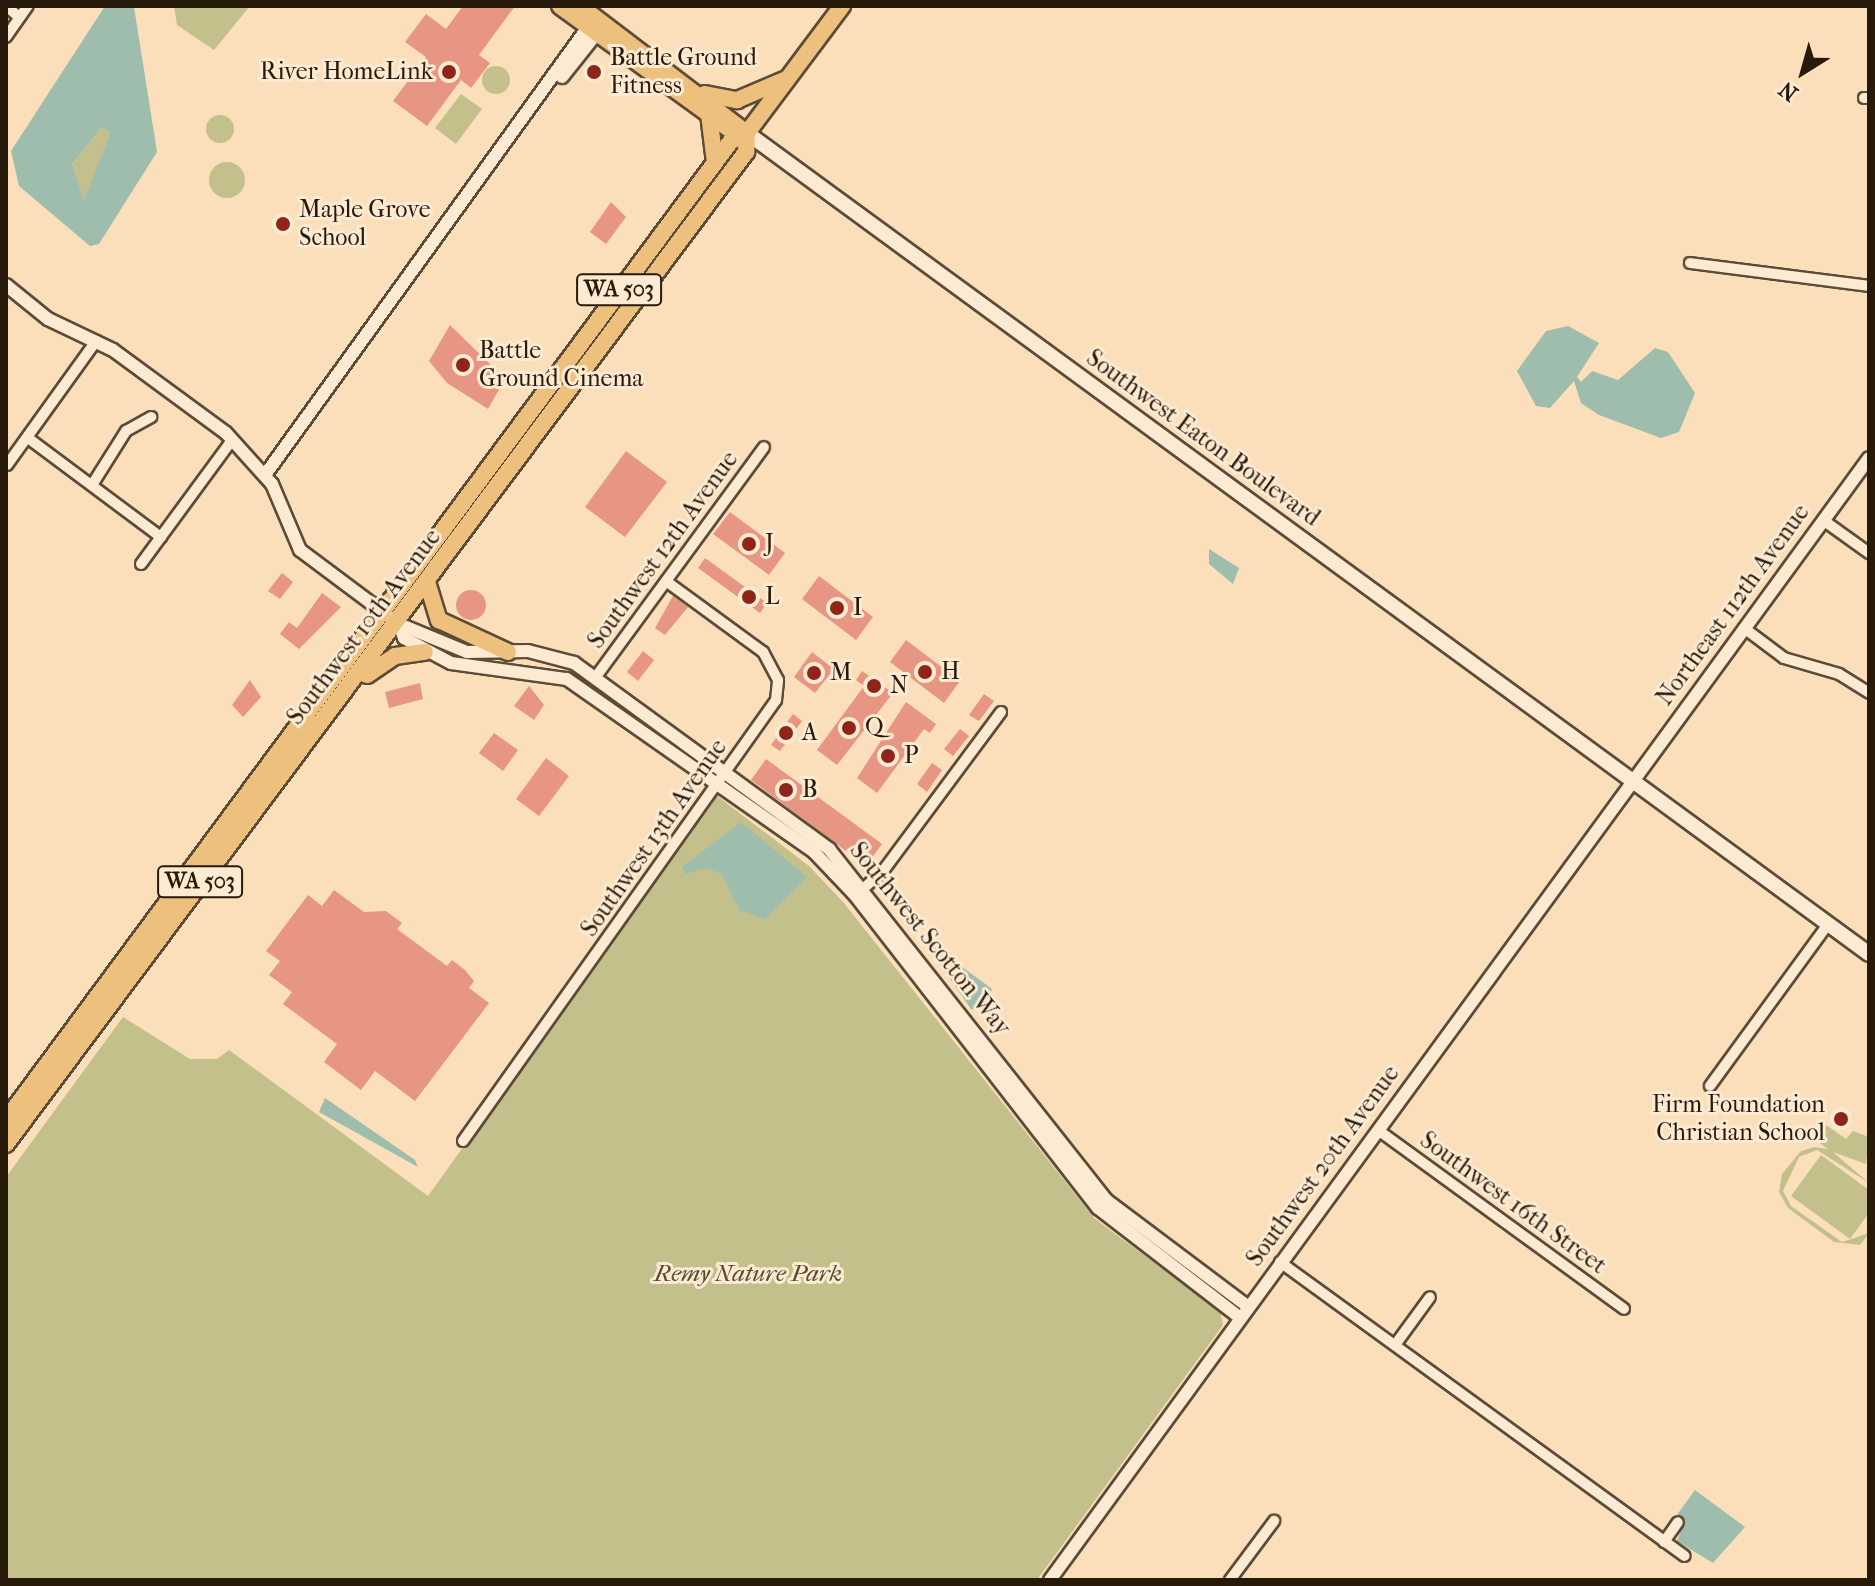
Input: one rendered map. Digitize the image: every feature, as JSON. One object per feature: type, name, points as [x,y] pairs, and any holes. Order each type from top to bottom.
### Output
[{"type":"main road","name":"Southwest Eaton Boulevard","points":[[560,6],[709,114],[747,133]]},
{"type":"main road","name":"Southwest Eaton Boulevard","points":[[580,6],[705,94],[747,133],[1869,954]]},
{"type":"main road","name":"Southwest 10th Avenue","points":[[6,1120],[715,163],[747,133],[842,6]]},
{"type":"main road","points":[[593,30],[633,43]]},
{"type":"main road","points":[[705,94],[737,100],[789,77]]},
{"type":"main road","points":[[709,114],[715,163]]},
{"type":"main road","name":"Southwest 10th Avenue","points":[[6,1144],[399,624],[746,152],[747,133]]},
{"type":"main road","points":[[428,585],[443,624],[508,652]]},
{"type":"main road","points":[[352,685],[388,659],[425,652]]},
{"type":"street","points":[[6,6],[19,17]]},
{"type":"street","points":[[6,37],[28,6]]},
{"type":"street","points":[[265,475],[593,30]]},
{"type":"street","points":[[1690,263],[1869,286]]},
{"type":"street","name":"Southwest Scotton Way","points":[[6,285],[48,319],[96,341],[232,440],[265,475],[300,550],[399,624],[467,652],[556,656],[595,678],[821,843],[1064,1154],[1121,1213],[1243,1312]]},
{"type":"street","points":[[7,465],[96,341]]},
{"type":"street","points":[[92,485],[126,431],[151,417]]},
{"type":"street","points":[[28,438],[161,537]]},
{"type":"street","points":[[141,564],[232,440]]},
{"type":"street","name":"Southwest 12th Avenue","points":[[595,678],[764,447]]},
{"type":"street","name":"Northeast 112th Avenue","points":[[1632,779],[1869,458]]},
{"type":"street","points":[[1823,520],[1869,553]]},
{"type":"street","name":"Southwest 13th Avenue","points":[[463,1141],[776,700],[774,666],[666,581]]},
{"type":"street","name":"Southwest Scotton Way","points":[[399,624],[404,638],[425,652],[471,669],[536,670],[567,679],[814,852],[860,891]]},
{"type":"street","points":[[1744,628],[1784,658],[1839,674],[1869,693]]},
{"type":"street","points":[[860,891],[1001,712]]},
{"type":"street","name":"Southwest 20th Avenue","points":[[1050,1580],[1632,779]]},
{"type":"street","points":[[1710,1086],[1828,924]]},
{"type":"street","name":"Southwest 16th Street","points":[[1378,1130],[1624,1309]]},
{"type":"street","points":[[1280,1262],[1684,1556]]},
{"type":"street","points":[[1395,1345],[1430,1297]]},
{"type":"street","points":[[1230,1580],[1274,1521]]},
{"type":"street","points":[[1664,1542],[1678,1522]]},
{"type":"green space","points":[[174,6],[250,6],[214,50],[177,25]]},
{"type":"green space","points":[[496,66],[506,70],[510,80],[506,90],[496,94],[486,90],[482,80],[486,70]]},
{"type":"green space","points":[[461,94],[482,109],[456,144],[435,128]]},
{"type":"green space","points":[[220,115],[230,119],[234,129],[230,139],[220,143],[210,139],[206,129],[210,119]]},
{"type":"green space","points":[[102,127],[110,133],[84,201],[72,164]]},
{"type":"green space","points":[[227,162],[240,167],[245,180],[240,193],[227,198],[214,193],[209,180],[214,167]]},
{"type":"green space","name":"Remy Nature Park","points":[[716,795],[809,866],[843,902],[1095,1219],[1220,1311],[1223,1325],[1037,1580],[6,1580],[6,1177],[123,1017],[190,1059],[217,1059],[229,1050],[428,1196]]},
{"type":"green space","points":[[1823,1123],[1846,1139],[1853,1131],[1869,1137],[1866,1164],[1833,1152],[1869,1183],[1817,1150],[1799,1157],[1783,1191],[1791,1206],[1842,1242],[1869,1233],[1860,1245],[1834,1242],[1788,1208],[1779,1192],[1782,1174],[1801,1151],[1815,1147],[1828,1149],[1813,1138]]},
{"type":"green space","points":[[1821,1155],[1869,1190],[1869,1213],[1850,1239],[1791,1196]]},
{"type":"shaded area","points":[[105,6],[134,7],[157,152],[99,244],[90,246],[19,186],[11,151]],"holes":[[[102,127],[110,133],[84,200],[72,164]]]},
{"type":"shaded area","points":[[1568,326],[1599,343],[1577,377],[1581,382],[1592,371],[1618,380],[1655,348],[1668,352],[1695,393],[1679,432],[1661,438],[1599,415],[1581,403],[1574,381],[1550,408],[1536,406],[1517,371],[1546,331]]},
{"type":"shaded area","points":[[1209,549],[1239,568],[1233,584],[1209,564]]},
{"type":"shaded area","points":[[741,822],[807,877],[765,919],[739,910],[722,874],[706,868],[685,874],[682,867]]},
{"type":"shaded area","points":[[919,935],[992,989],[981,1010],[971,1009]]},
{"type":"shaded area","points":[[325,1098],[415,1160],[418,1167],[319,1112]]},
{"type":"shaded area","points":[[1695,1490],[1745,1527],[1713,1563],[1677,1541],[1683,1526],[1674,1519]]},
{"type":"building","name":"River HomeLink","points":[[463,6],[515,6],[479,55],[490,63],[471,88],[461,80],[427,126],[393,101],[426,57],[405,42],[426,14],[446,29]]},
{"type":"building","points":[[611,202],[626,217],[606,244],[590,232]]},
{"type":"building","name":"Battle Ground Cinema","points":[[450,325],[505,379],[488,409],[447,383],[429,361]]},
{"type":"building","points":[[626,451],[667,482],[625,537],[585,507]]},
{"type":"building","name":"J","points":[[730,512],[785,553],[769,575],[713,534]]},
{"type":"building","points":[[705,558],[767,603],[760,613],[698,568]]},
{"type":"building","points":[[282,573],[293,582],[280,599],[268,591]]},
{"type":"building","name":"I","points":[[819,576],[873,617],[856,640],[802,599]]},
{"type":"building","points":[[471,590],[481,595],[486,605],[481,615],[471,620],[461,615],[456,605],[461,595]]},
{"type":"building","points":[[322,593],[341,607],[299,649],[280,634],[289,622],[297,628]]},
{"type":"building","points":[[673,596],[688,607],[665,635],[655,628]]},
{"type":"building","name":"H","points":[[906,640],[960,681],[944,703],[890,662]]},
{"type":"building","points":[[643,651],[654,660],[638,681],[627,672]]},
{"type":"building","name":"M","points":[[812,652],[834,669],[815,693],[794,677]]},
{"type":"building","name":"Q","points":[[862,671],[893,693],[837,765],[817,750],[864,686],[856,680]]},
{"type":"building","points":[[250,680],[261,697],[243,717],[232,705]]},
{"type":"building","points":[[420,683],[423,699],[389,708],[385,692]]},
{"type":"building","points":[[529,686],[544,705],[534,720],[514,706]]},
{"type":"building","points":[[984,694],[994,701],[979,721],[969,715]]},
{"type":"building","name":"P","points":[[906,702],[936,724],[930,733],[924,729],[877,793],[857,778]]},
{"type":"building","name":"A","points":[[793,714],[802,721],[780,751],[771,745]]},
{"type":"building","points":[[960,729],[969,736],[953,756],[944,749]]},
{"type":"building","points":[[494,733],[518,750],[503,771],[479,753]]},
{"type":"building","points":[[546,758],[569,776],[539,816],[516,799]]},
{"type":"building","points":[[766,759],[882,844],[866,866],[751,780]]},
{"type":"building","points":[[932,763],[942,770],[927,792],[917,784]]},
{"type":"building","points":[[334,890],[364,912],[386,911],[402,923],[397,929],[447,966],[452,960],[465,970],[474,981],[469,988],[489,1003],[415,1101],[375,1071],[361,1090],[324,1062],[337,1044],[283,1004],[292,992],[269,975],[280,961],[266,951],[308,895],[322,906]]},
{"type":"place","name":"River HomeLink","points":[[449,72]]},
{"type":"place","name":"Battle Ground Fitness","points":[[594,72]]},
{"type":"place","name":"Maple Grove School","points":[[283,224]]},
{"type":"place","name":"Battle Ground Cinema","points":[[463,365]]},
{"type":"place","name":"J","points":[[749,544]]},
{"type":"place","name":"L","points":[[749,597]]},
{"type":"place","name":"I","points":[[837,608]]},
{"type":"place","name":"H","points":[[925,672]]},
{"type":"place","name":"M","points":[[814,673]]},
{"type":"place","name":"N","points":[[874,686]]},
{"type":"place","name":"Q","points":[[849,728]]},
{"type":"place","name":"A","points":[[786,733]]},
{"type":"place","name":"P","points":[[888,756]]},
{"type":"place","name":"B","points":[[786,790]]},
{"type":"place","name":"Firm Foundation Christian School","points":[[1841,1119]]}]
